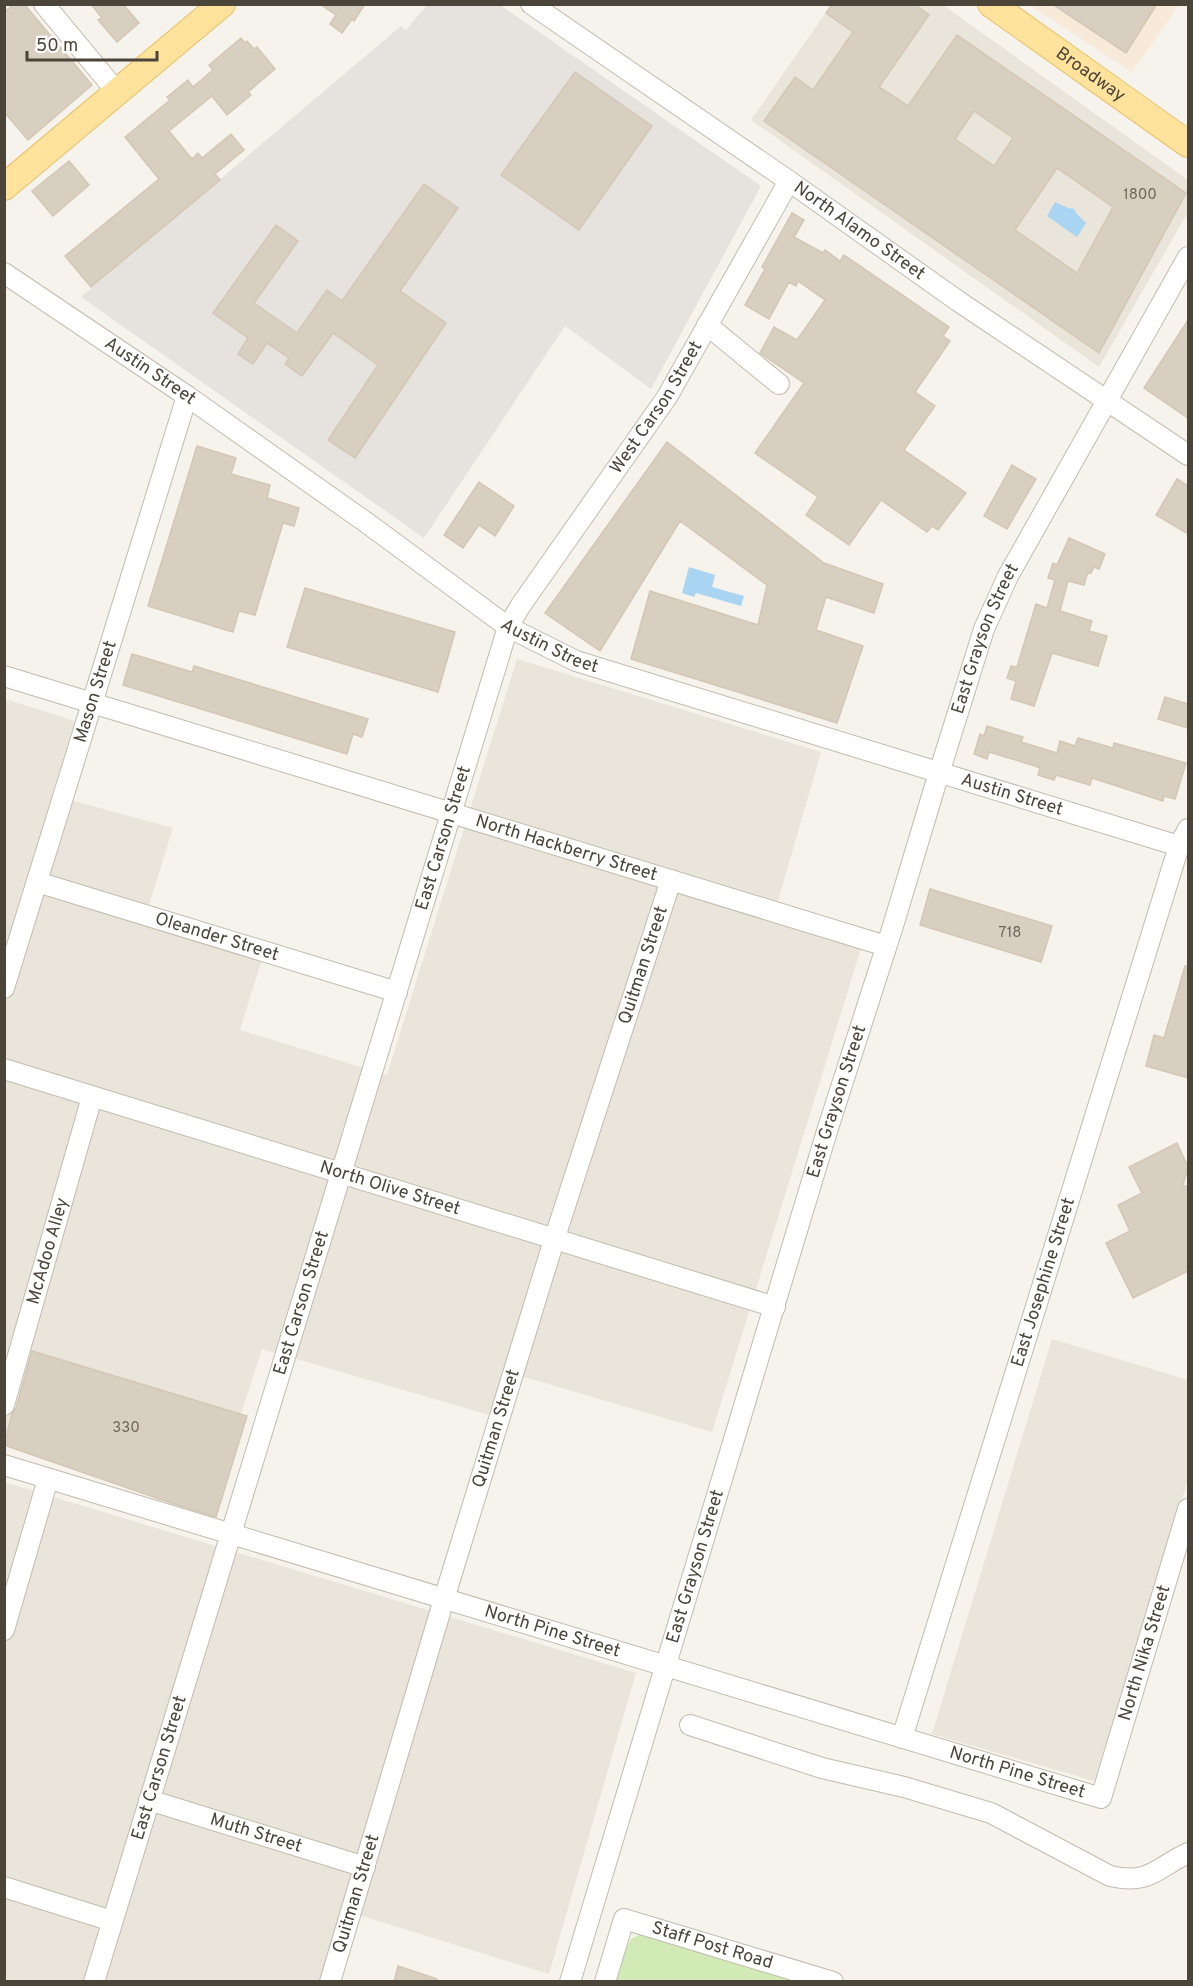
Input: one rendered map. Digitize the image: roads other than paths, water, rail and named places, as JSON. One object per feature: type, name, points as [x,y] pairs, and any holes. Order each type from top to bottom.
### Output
[{"type":"main road","points":[[4,187],[222,4]]},
{"type":"main road","name":"Broadway","points":[[991,4],[1188,144]]},
{"type":"street","points":[[44,4],[117,92]]},
{"type":"street","name":"North Alamo Street","points":[[531,4],[789,181],[958,301],[1188,455]]},
{"type":"street","name":"West Carson Street","points":[[508,627],[521,605],[656,414],[789,181]]},
{"type":"street","name":"East Grayson Street","points":[[570,1982],[988,618],[1008,576],[1188,257]]},
{"type":"street","name":"Austin Street","points":[[4,273],[187,396],[367,523],[508,627],[543,646],[576,661],[939,773],[1184,838]]},
{"type":"street","points":[[707,325],[779,384]]},
{"type":"street","name":"Mason Street","points":[[4,988],[187,396]]},
{"type":"street","name":"East Carson Street","points":[[94,1982],[508,627]]},
{"type":"street","name":"North Hackberry Street","points":[[4,676],[886,946]]},
{"type":"street","name":"East Josephine Street","points":[[902,1738],[1184,838]]},
{"type":"street","name":"Quitman Street","points":[[330,1982],[554,1240],[671,880]]},
{"type":"street","name":"Oleander Street","points":[[37,882],[397,992]]},
{"type":"street","name":"North Olive Street","points":[[4,1070],[775,1308]]},
{"type":"street","name":"McAdoo Alley","points":[[4,1405],[92,1097]]},
{"type":"street","name":"North Pine Street","points":[[4,1465],[1101,1798]]},
{"type":"street","points":[[4,1630],[48,1479]]},
{"type":"street","name":"North Nika Street","points":[[1101,1798],[1188,1509]]},
{"type":"street","points":[[690,1725],[822,1768],[904,1786],[991,1813],[1110,1876],[1126,1880],[1150,1876],[1188,1853]]},
{"type":"street","name":"Muth Street","points":[[149,1800],[365,1866]]},
{"type":"street","points":[[4,1887],[112,1921]]},
{"type":"street","name":"Staff Post Road","points":[[605,1982],[624,1919],[833,1982]]},
{"type":"water","points":[[1055,202],[1074,209],[1086,223],[1077,237],[1047,216]]},
{"type":"water","points":[[689,567],[715,575],[712,587],[744,596],[741,606],[696,593],[694,597],[682,593]]}]
